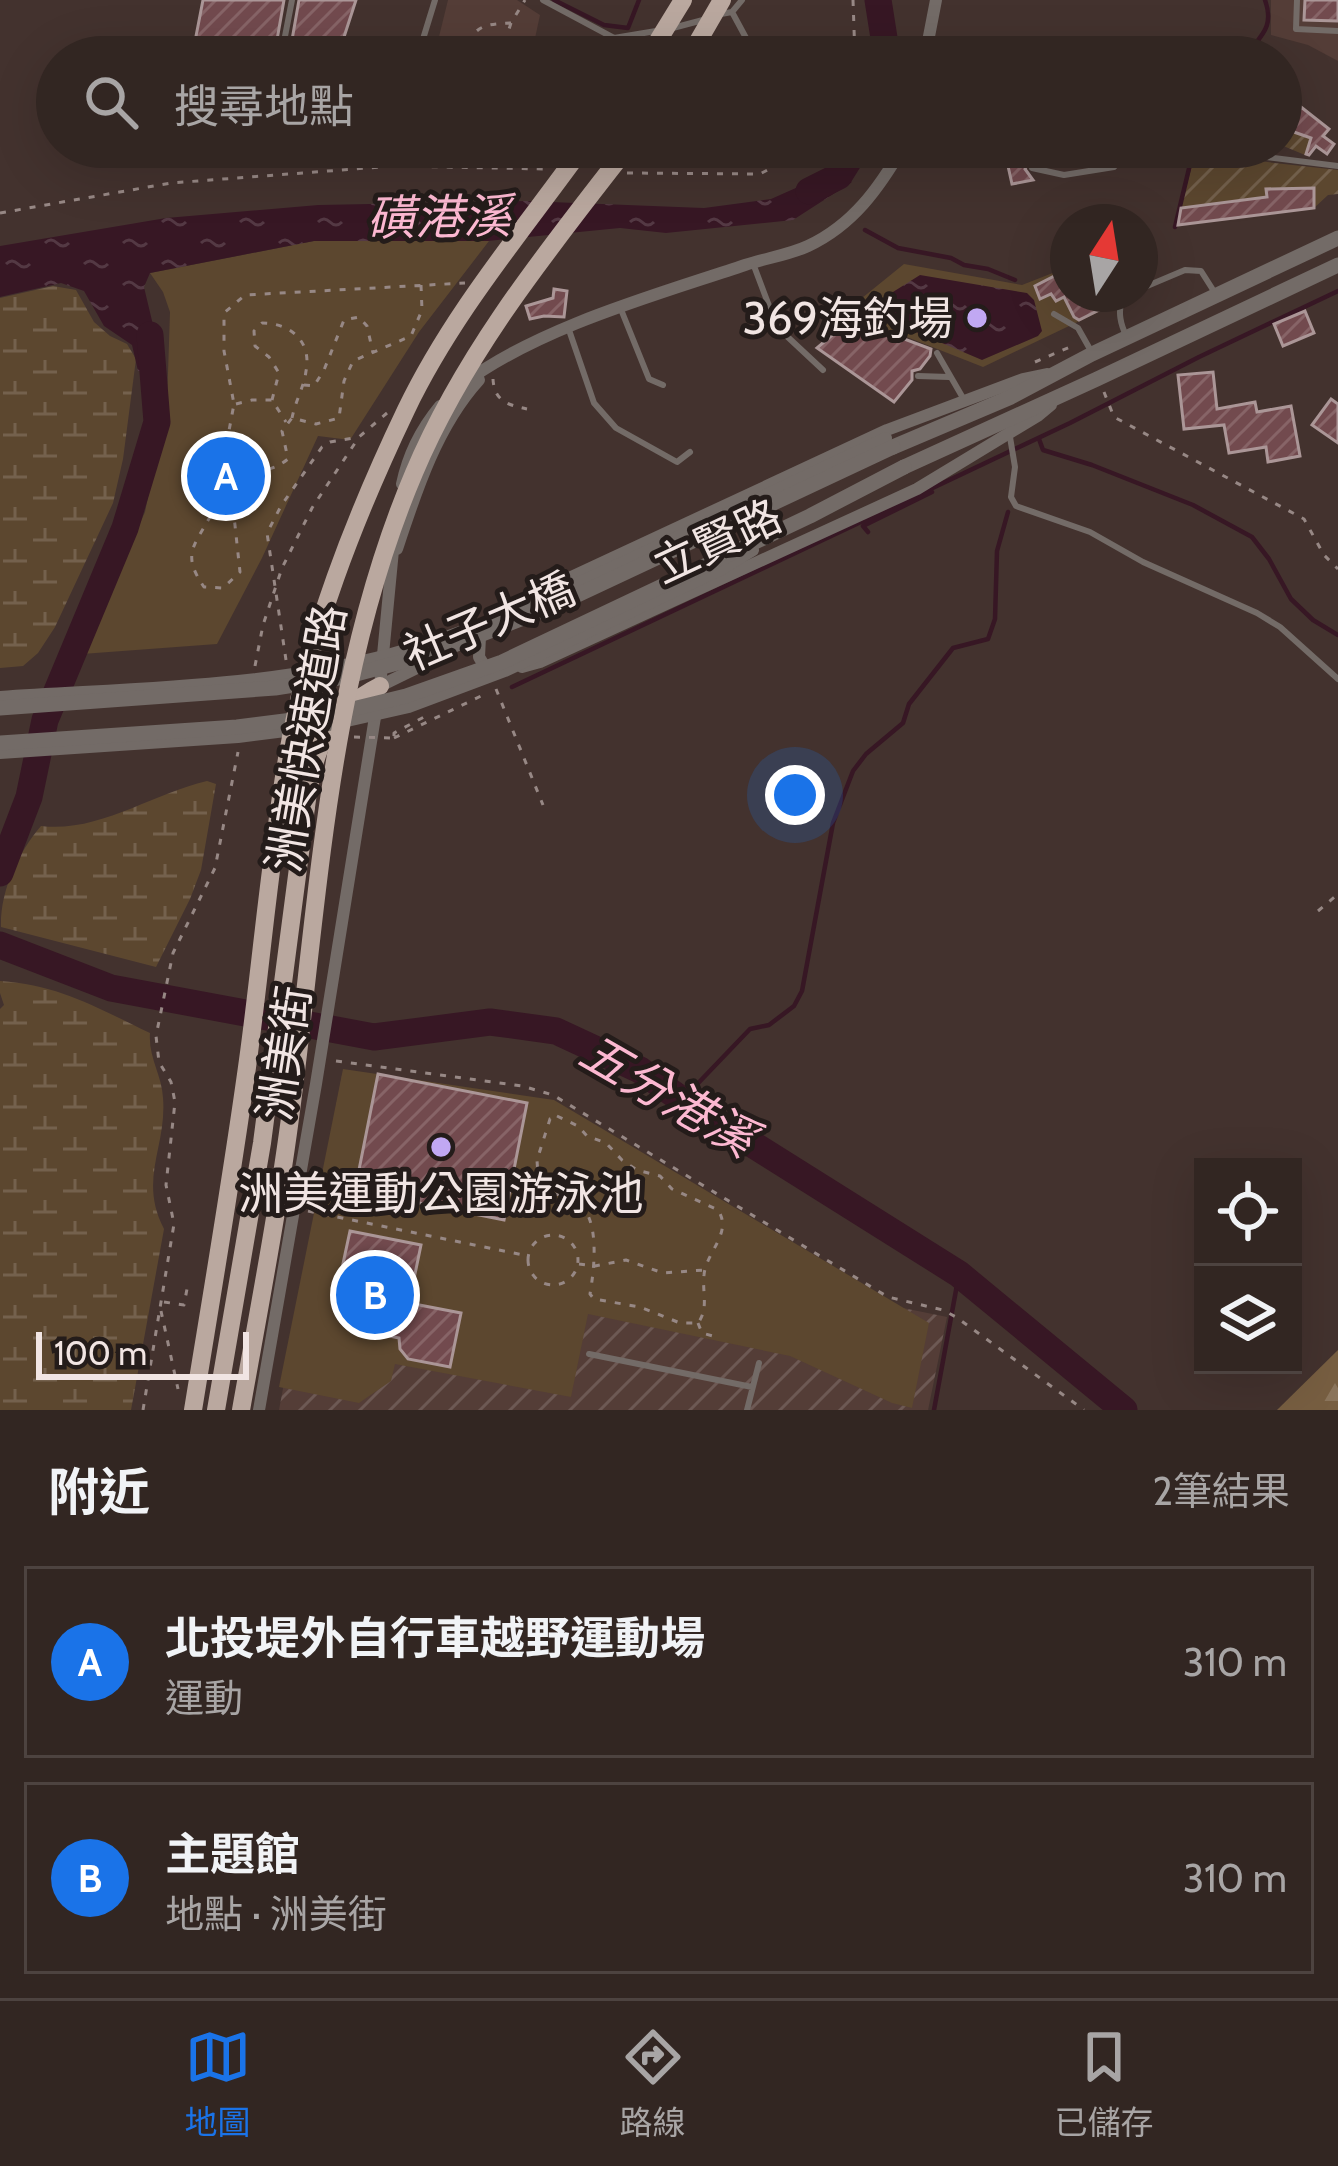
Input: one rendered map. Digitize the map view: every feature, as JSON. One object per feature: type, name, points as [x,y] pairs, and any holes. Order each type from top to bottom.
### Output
[{"type":"highway","points":[[661,36],[683,0]]},
{"type":"highway","points":[[705,36],[727,6]]},
{"type":"highway","name":"洲美快速道路","points":[[194,1410],[248,1061],[289,750],[314,646],[365,501],[418,388],[489,271],[567,168]]},
{"type":"highway","name":"洲美快速道路","points":[[241,1410],[293,1094],[333,767],[362,623],[413,473],[448,400],[498,319],[612,168]]},
{"type":"highway","points":[[216,1410],[262,1143],[312,764],[332,724],[362,695],[380,686]]},
{"type":"highway","points":[[305,807],[320,762],[338,734],[361,713],[376,707]]},
{"type":"street","points":[[929,36],[936,0]]},
{"type":"street","points":[[392,563],[400,494],[417,439],[430,418],[468,380],[568,327],[808,246],[850,218],[879,189],[891,168]]},
{"type":"street","name":"立賢路","points":[[380,686],[480,638],[522,600],[887,430],[1011,397],[1338,238]]},
{"type":"street","name":"立賢路","points":[[904,467],[1338,265]]},
{"type":"street","points":[[1210,299],[1215,323]]},
{"type":"street","points":[[392,563],[440,441],[469,391],[492,365]]},
{"type":"street","name":"立賢路","points":[[376,707],[540,662],[896,498],[1039,415],[1066,392]]},
{"type":"street","name":"立賢路","points":[[890,443],[963,408]]},
{"type":"street","points":[[0,697],[245,680],[391,654],[550,597],[890,443]]},
{"type":"street","name":"社子大橋","points":[[0,708],[275,688],[345,677],[431,654],[554,606],[890,443]]},
{"type":"street","name":"社子大橋","points":[[0,742],[237,727],[324,716],[406,696],[502,662],[904,467]]},
{"type":"street","points":[[0,753],[238,737],[326,726],[409,706],[506,671],[700,579],[810,516]]},
{"type":"street","name":"洲美街","points":[[259,1410],[325,1054],[329,998],[380,686],[392,563]]},
{"type":"street","points":[[480,638],[479,657],[490,676]]},
{"type":"lane","points":[[285,36],[292,0]]},
{"type":"lane","points":[[423,36],[435,0]]},
{"type":"lane","points":[[543,0],[610,36]]},
{"type":"lane","points":[[626,36],[669,29],[742,0]]},
{"type":"lane","points":[[1297,0],[1295,29],[1338,32]]},
{"type":"lane","points":[[727,6],[744,36]]},
{"type":"lane","points":[[1302,161],[1338,166]]},
{"type":"lane","points":[[1032,168],[1064,175],[1108,168]]},
{"type":"lane","points":[[752,262],[777,326],[824,370]]},
{"type":"lane","points":[[1158,282],[1185,270],[1201,271],[1210,299]]},
{"type":"lane","points":[[620,308],[649,379],[663,385]]},
{"type":"lane","points":[[1118,312],[1127,338]]},
{"type":"lane","points":[[1054,314],[1078,328],[1093,354]]},
{"type":"lane","points":[[568,327],[594,403],[616,428],[677,462],[690,452]]},
{"type":"lane","points":[[937,353],[963,408]]},
{"type":"lane","points":[[918,376],[950,377]]},
{"type":"lane","points":[[1010,433],[1015,467],[1011,497],[1016,506],[1090,532],[1257,613],[1280,627],[1338,679]]},
{"type":"lane","points":[[589,1354],[752,1387]]},
{"type":"lane","points":[[747,1410],[759,1363]]},
{"type":"path","points":[[507,36],[525,0]]},
{"type":"path","points":[[853,0],[854,36]]},
{"type":"path","points":[[471,36],[485,24],[511,23]]},
{"type":"path","points":[[0,213],[171,183],[368,168]]},
{"type":"path","points":[[474,168],[554,170]]},
{"type":"path","points":[[614,172],[760,174],[771,168]]},
{"type":"path","points":[[272,400],[279,373],[255,346],[254,331],[262,322],[285,325],[298,334],[308,368],[282,431],[288,459],[275,469],[243,472],[230,479],[240,572],[223,588],[204,587],[192,570],[189,555],[210,517],[198,485],[208,454],[228,436],[234,404],[224,350],[224,313],[245,295],[466,283]]},
{"type":"path","points":[[234,404],[272,400],[290,421],[316,424],[339,418],[344,381],[353,361],[411,336],[422,310],[421,284]]},
{"type":"path","points":[[302,385],[314,386],[344,320],[359,317],[367,326],[373,353]]},
{"type":"path","points":[[492,365],[494,391],[505,404],[527,409]]},
{"type":"path","points":[[1097,379],[1114,417],[1304,519],[1324,555],[1338,569]]},
{"type":"path","points":[[288,668],[267,533],[322,447],[359,437]]},
{"type":"path","points":[[490,676],[543,805]]},
{"type":"path","points":[[418,722],[394,733],[394,738],[482,695]]},
{"type":"path","points":[[1318,911],[1338,894]]},
{"type":"path","points":[[143,1410],[174,1224],[166,1185],[175,1102],[160,1062],[157,1036],[173,953]]},
{"type":"path","points":[[325,1054],[368,1067],[522,1086],[553,1095],[888,1297],[943,1310],[1084,1410]]},
{"type":"path","points":[[557,1116],[578,1126],[637,1170],[660,1176],[672,1189],[718,1210],[724,1224],[704,1270],[706,1300],[698,1323],[680,1323],[640,1307],[594,1299],[590,1294],[595,1266],[588,1216],[579,1202],[539,1192],[537,1160],[550,1119],[557,1116]]},
{"type":"path","points":[[718,1210],[724,1198]]},
{"type":"path","points":[[295,1208],[529,1256]]},
{"type":"path","points":[[560,1236],[576,1250],[578,1264],[566,1281],[553,1285],[534,1276],[529,1256],[540,1239],[560,1236]]},
{"type":"path","points":[[578,1264],[626,1260],[662,1273],[704,1270]]},
{"type":"path","points":[[162,1301],[184,1305],[187,1289],[207,1292]]},
{"type":"path","points":[[161,1309],[178,1390]]},
{"type":"path","points":[[698,1323],[702,1333],[713,1336]]},
{"type":"shaded area","points":[[448,0],[517,0],[540,15],[536,36],[439,36]]},
{"type":"shaded area","points":[[1271,0],[1338,0],[1338,61],[1302,43],[1302,36],[1271,35]]},
{"type":"shaded area","points":[[342,1075],[552,1103],[898,1307],[947,1317],[928,1410],[279,1410]]},
{"type":"green space","points":[[1302,135],[1311,138],[1302,154]]},
{"type":"green space","points":[[1191,168],[1338,170],[1338,194],[1328,195],[1314,208],[1313,188],[1267,189],[1268,213],[1255,216],[1252,199],[1181,208]]},
{"type":"green space","points":[[314,241],[489,241],[419,332],[350,440],[318,436],[217,644],[82,654],[145,512],[167,403],[170,312],[150,273]]},
{"type":"green space","name":"369海釣場","points":[[904,264],[1022,285],[1050,274],[1050,312],[1099,312],[983,367],[889,330],[857,312],[866,302],[862,298]]},
{"type":"green space","points":[[53,286],[76,290],[94,322],[127,344],[136,359],[123,459],[113,503],[55,627],[23,666],[0,668],[0,298]]},
{"type":"green space","points":[[207,781],[216,784],[201,870],[156,967],[1,927],[12,873],[41,826],[84,824]]},
{"type":"green space","points":[[0,981],[60,993],[150,1033],[163,1098],[153,1194],[164,1229],[131,1410],[0,1410],[0,1009],[4,1005]]},
{"type":"green space","points":[[343,1069],[554,1100],[929,1323],[912,1408],[790,1356],[588,1314],[571,1397],[395,1364],[391,1381],[359,1403],[279,1387]]},
{"type":"green space","points":[[1338,1350],[1338,1410],[1277,1410]]},
{"type":"water","points":[[834,171],[852,182],[793,220],[666,233],[620,228],[488,241],[314,241],[150,273],[144,287],[164,371],[138,371],[132,345],[104,326],[84,291],[61,283],[0,297],[0,246],[166,218],[318,205],[526,201],[704,208],[771,199]]},
{"type":"water","points":[[920,275],[1027,293],[1034,300],[1042,331],[982,360],[876,315],[877,302]]},
{"type":"building","points":[[203,0],[284,0],[278,36],[196,36]]},
{"type":"building","points":[[299,0],[356,0],[344,36],[293,36]]},
{"type":"building","points":[[1305,0],[1338,0],[1338,21],[1304,20]]},
{"type":"building","points":[[1302,108],[1329,129],[1323,136],[1334,144],[1327,154],[1316,146],[1309,155],[1311,138],[1302,135]]},
{"type":"building","points":[[1008,168],[1026,168],[1033,180],[1012,184]]},
{"type":"building","points":[[1314,188],[1314,208],[1178,225],[1181,208],[1267,197],[1266,189]]},
{"type":"building","points":[[1050,278],[1050,294],[1040,299],[1035,286]]},
{"type":"building","points":[[554,289],[567,291],[564,317],[530,319],[526,306],[553,298]]},
{"type":"building","points":[[1305,311],[1314,333],[1283,346],[1274,324]]},
{"type":"building","points":[[1072,312],[1095,312],[1079,320]]},
{"type":"building","points":[[857,314],[888,333],[931,349],[894,402],[817,348]]},
{"type":"building","points":[[1213,372],[1217,409],[1255,402],[1257,412],[1291,406],[1300,456],[1268,462],[1266,447],[1229,453],[1224,425],[1184,429],[1178,375]]},
{"type":"building","points":[[1331,399],[1338,404],[1338,443],[1312,425]]},
{"type":"building","name":"洲美運動公園游泳池","points":[[378,1074],[527,1103],[504,1220],[355,1190]]},
{"type":"building","points":[[350,1231],[421,1245],[409,1303],[461,1313],[450,1367],[408,1359],[399,1338],[341,1322],[343,1310],[375,1294],[338,1287]]},
{"type":"waterway","points":[[554,0],[604,25],[628,28],[639,0]]},
{"type":"waterway","name":"磺港溪","points":[[878,0],[884,36]]},
{"type":"waterway","points":[[1262,36],[1268,18],[1265,0]]},
{"type":"waterway","name":"磺港溪","points":[[809,191],[839,176],[844,168]]},
{"type":"waterway","points":[[1175,227],[1189,168]]},
{"type":"waterway","points":[[865,230],[898,248],[951,258],[1015,280]]},
{"type":"waterway","points":[[512,687],[1338,291]]},
{"type":"waterway","name":"五分港溪","points":[[0,873],[29,797],[45,720],[125,528],[157,422],[150,335]]},
{"type":"waterway","points":[[1039,439],[1043,450],[1193,505],[1252,537],[1291,599],[1338,635]]},
{"type":"waterway","points":[[868,532],[863,526],[932,492]]},
{"type":"waterway","points":[[682,1100],[750,1029],[769,1025],[794,1006],[802,991],[833,823],[853,771],[903,723],[909,704],[953,648],[988,639],[995,619],[997,551],[1008,512]]},
{"type":"waterway","name":"五分港溪","points":[[0,945],[111,988],[374,1037],[490,1022],[556,1031],[640,1070],[959,1274],[1124,1410]]},
{"type":"waterway","points":[[934,1410],[959,1274]]},
{"type":"place","name":"369海釣場","points":[[977,318]]},
{"type":"place","name":"北投堤外自行車越野運動場","points":[[226,476]]},
{"type":"place","name":"洲美運動公園游泳池","points":[[441,1147]]},
{"type":"place","name":"主題館","points":[[375,1295]]}]
